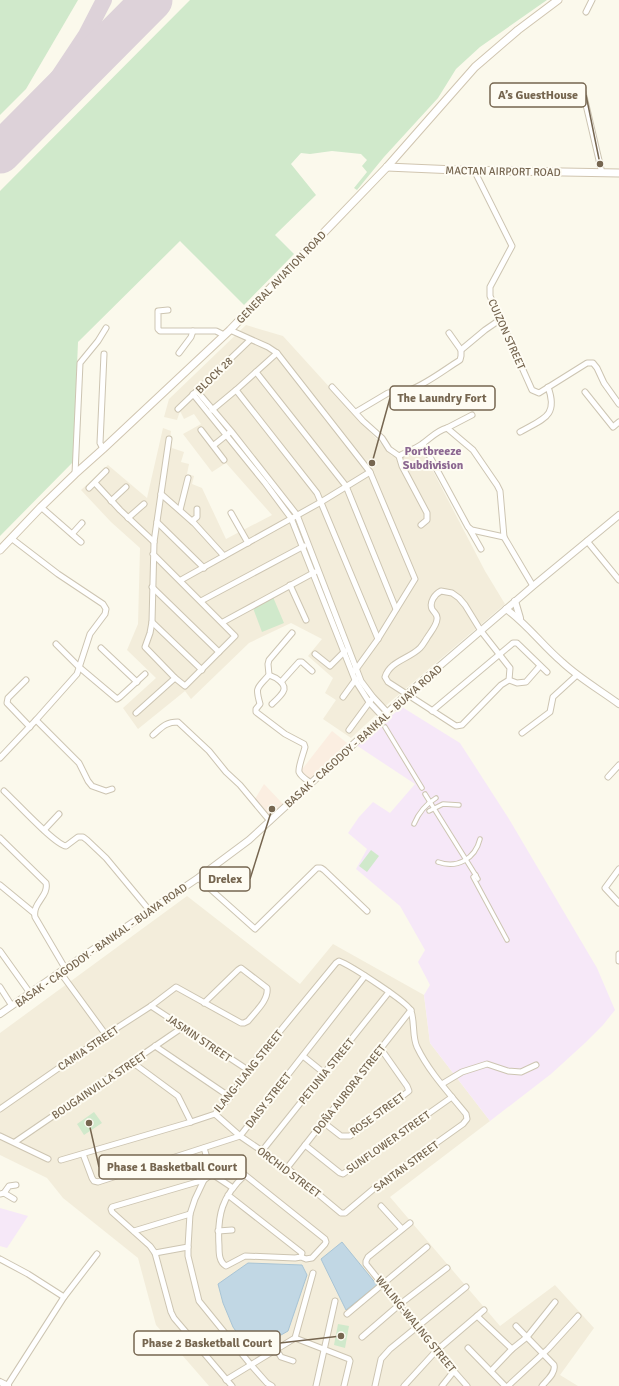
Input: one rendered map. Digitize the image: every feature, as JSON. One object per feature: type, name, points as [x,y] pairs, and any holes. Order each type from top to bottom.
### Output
[{"type":"main road","name":"GENERAL AVIATION ROAD","points":[[0,550],[75,474],[227,333],[387,167],[476,67],[518,30],[558,0]]},
{"type":"main road","name":"MACTAN AIRPORT ROAD","points":[[387,167],[619,173]]},
{"type":"street","points":[[586,12],[592,0]]},
{"type":"street","points":[[584,92],[602,173]]},
{"type":"street","name":"CUIZON STREET","points":[[474,170],[512,246],[490,288],[490,296],[532,390],[539,393],[590,362],[597,368],[604,383],[619,404]]},
{"type":"street","points":[[168,310],[158,311],[158,329],[160,331],[216,331],[227,333],[268,347],[278,353],[370,472],[414,579],[378,640],[355,670]]},
{"type":"street","points":[[461,350],[501,319]]},
{"type":"street","points":[[75,474],[80,363],[106,328]]},
{"type":"street","points":[[179,353],[192,337],[193,331]]},
{"type":"street","points":[[356,412],[392,392],[404,393],[417,388],[460,360],[461,350],[449,333]]},
{"type":"street","name":"BLOCK 28","points":[[178,409],[250,340]]},
{"type":"street","points":[[208,413],[278,353]]},
{"type":"street","points":[[103,449],[100,443],[104,354]]},
{"type":"street","points":[[256,372],[346,486],[396,609]]},
{"type":"street","points":[[332,387],[363,421],[382,438],[389,450],[399,456],[401,463],[427,513],[426,520],[421,525]]},
{"type":"street","points":[[520,432],[542,419],[550,410],[552,406],[552,399],[548,387]]},
{"type":"street","points":[[236,390],[317,493],[378,640]]},
{"type":"street","points":[[585,392],[613,427],[619,422]]},
{"type":"street","points":[[195,393],[213,409],[229,433],[258,469],[270,479],[297,515],[308,544],[315,572],[344,651],[371,700]]},
{"type":"street","points":[[195,393],[208,413],[229,433]]},
{"type":"street","points":[[399,456],[423,444],[433,434],[472,415]]},
{"type":"street","points":[[447,428],[473,450],[497,485],[502,500],[504,537],[533,586]]},
{"type":"street","points":[[201,430],[224,460]]},
{"type":"street","points":[[214,445],[229,433]]},
{"type":"street","points":[[153,554],[223,622],[235,636],[185,686],[175,678],[145,647],[152,622],[152,586],[153,554],[154,542],[169,439]]},
{"type":"street","points":[[423,444],[451,498],[481,549]]},
{"type":"street","points":[[258,469],[265,483],[291,518],[302,546],[348,647],[355,670],[355,680],[371,700],[386,715]]},
{"type":"street","points":[[89,488],[106,471]]},
{"type":"street","points":[[181,580],[320,502],[370,472]]},
{"type":"street","points":[[180,510],[188,478]]},
{"type":"street","points":[[265,483],[270,479]]},
{"type":"street","points":[[95,483],[111,501],[154,542]]},
{"type":"street","points":[[111,501],[126,487]]},
{"type":"street","points":[[161,494],[180,510],[224,556]]},
{"type":"street","points":[[128,518],[144,504]]},
{"type":"street","points":[[41,507],[81,542]]},
{"type":"street","points":[[192,522],[197,517],[197,509]]},
{"type":"street","points":[[231,513],[248,543]]},
{"type":"street","name":"BASAK - CAGODOY - BANKAL - BUAYA ROAD","points":[[0,1014],[198,878],[249,840],[407,694],[587,540],[619,515]]},
{"type":"street","points":[[157,522],[204,568]]},
{"type":"street","points":[[72,534],[82,523]]},
{"type":"street","points":[[469,528],[504,537]]},
{"type":"street","points":[[0,758],[30,727],[76,674],[92,630],[105,614],[106,609],[103,604],[58,574],[11,538]]},
{"type":"street","points":[[587,540],[619,580]]},
{"type":"street","points":[[201,601],[308,544]]},
{"type":"street","points":[[223,622],[315,572]]},
{"type":"street","points":[[290,585],[306,620]]},
{"type":"street","points":[[152,586],[219,652]]},
{"type":"street","points":[[446,591],[452,593],[466,605],[481,631],[509,666],[509,680],[501,685],[462,725],[456,726],[388,682],[385,677],[390,668],[396,662],[404,659],[421,648],[437,620],[437,614],[432,609],[433,598],[437,593],[446,591]]},
{"type":"street","points":[[515,601],[520,618]]},
{"type":"street","points":[[506,609],[520,618],[547,648],[577,675],[618,701]]},
{"type":"street","points":[[152,622],[202,670]]},
{"type":"street","points":[[292,633],[269,660],[269,675],[258,687],[256,692],[260,704],[256,712],[285,734],[304,744],[306,747],[299,767],[299,772],[311,783]]},
{"type":"street","points":[[432,711],[513,643],[517,643],[547,672]]},
{"type":"street","points":[[56,644],[79,667],[117,699],[145,674]]},
{"type":"street","points":[[315,654],[330,666],[348,647]]},
{"type":"street","points":[[101,648],[137,682]]},
{"type":"street","points":[[281,682],[299,662],[302,662],[312,671]]},
{"type":"street","points":[[509,680],[517,683],[526,682],[540,666]]},
{"type":"street","points":[[269,675],[276,677],[283,686],[283,692],[272,704]]},
{"type":"street","points":[[522,733],[550,712],[553,697],[577,675]]},
{"type":"street","points":[[343,697],[359,676]]},
{"type":"street","points":[[136,713],[175,678]]},
{"type":"street","points":[[26,680],[8,698],[7,703],[30,727]]},
{"type":"street","points":[[349,730],[371,700]]},
{"type":"street","points":[[36,720],[79,763],[92,786],[106,791],[112,789]]},
{"type":"street","points":[[153,735],[164,724],[178,722],[209,751],[226,772],[240,785],[270,822]]},
{"type":"street","points":[[386,727],[422,788]]},
{"type":"street","points":[[608,777],[619,765]]},
{"type":"street","points":[[4,791],[44,830],[63,846],[66,846],[78,837],[83,837],[87,840],[106,858],[150,911]]},
{"type":"street","points":[[425,794],[478,879]]},
{"type":"street","points":[[414,824],[422,810],[436,798]]},
{"type":"street","points":[[428,811],[434,807],[448,803],[459,805]]},
{"type":"street","points":[[44,830],[59,814]]},
{"type":"street","points":[[0,838],[46,883],[46,891],[34,910],[34,913]]},
{"type":"street","points":[[438,862],[452,865],[466,860],[477,849],[480,839]]},
{"type":"street","points":[[198,878],[255,929],[317,868],[324,870],[367,911]]},
{"type":"street","points":[[619,869],[605,888],[619,903]]},
{"type":"street","points":[[476,875],[473,877],[507,940]]},
{"type":"street","points":[[0,885],[34,913],[63,970],[106,1035]]},
{"type":"street","points":[[0,951],[30,993]]},
{"type":"street","points":[[619,954],[619,961]]},
{"type":"street","name":"ILANG-ILANG STREET","points":[[61,1160],[215,1114],[230,1097],[248,1070],[336,963],[339,961],[365,976]]},
{"type":"street","points":[[241,968],[267,988],[268,992],[267,997],[248,1021],[244,1023],[241,1023],[204,1003],[241,968]]},
{"type":"street","points":[[365,976],[407,1005],[411,1010],[413,1032],[417,1047],[452,1096]]},
{"type":"street","name":"DAISY STREET","points":[[83,1154],[92,1178],[94,1181],[98,1182],[240,1136],[365,976]]},
{"type":"street","points":[[0,987],[12,1006]]},
{"type":"street","name":"CAMIA STREET","points":[[0,1108],[151,1006],[176,987],[204,1003]]},
{"type":"street","name":"PETUNIA STREET","points":[[262,1151],[389,992]]},
{"type":"street","name":"JASMIN STREET","points":[[151,1006],[248,1070]]},
{"type":"street","name":"DOÑA AURORA STREET","points":[[287,1168],[411,1010]]},
{"type":"street","name":"BOUGAINVILLA STREET","points":[[15,1142],[183,1027]]},
{"type":"street","points":[[155,1046],[230,1097]]},
{"type":"street","name":"ROSE STREET","points":[[323,1122],[341,1136],[350,1136],[409,1092],[407,1086],[381,1049]]},
{"type":"street","points":[[303,1056],[324,1073]]},
{"type":"street","points":[[132,1062],[178,1096],[191,1122]]},
{"type":"street","points":[[442,1084],[462,1072],[487,1064],[508,1071],[521,1072],[536,1065]]},
{"type":"street","name":"SANTAN STREET","points":[[345,1213],[384,1181],[464,1124],[467,1119],[466,1114],[452,1096]]},
{"type":"street","name":"SUNFLOWER STREET","points":[[305,1145],[343,1174],[452,1096]]},
{"type":"street","name":"ORCHID STREET","points":[[215,1114],[240,1136],[287,1168],[341,1213],[345,1213]]},
{"type":"street","points":[[0,1136],[48,1159]]},
{"type":"street","points":[[204,1148],[212,1174],[233,1188]]},
{"type":"street","points":[[212,1174],[204,1180],[112,1207],[111,1209],[112,1212],[150,1246],[155,1253],[174,1318],[232,1386]]},
{"type":"street","points":[[228,1195],[306,1259],[312,1258],[326,1242],[325,1239],[245,1175],[233,1188],[228,1195],[222,1206],[218,1231],[221,1262],[226,1266],[245,1256],[295,1258],[301,1255]]},
{"type":"street","points":[[204,1180],[190,1214],[188,1247],[188,1256],[199,1301],[251,1365],[267,1383],[272,1386]]},
{"type":"street","points":[[14,1199],[2,1194],[9,1186],[16,1185]]},
{"type":"street","points":[[381,1206],[402,1229],[410,1223]]},
{"type":"street","points":[[134,1231],[190,1214]]},
{"type":"street","name":"WALING-WALING STREET","points":[[402,1229],[368,1257],[366,1264],[436,1351],[467,1386]]},
{"type":"street","points":[[218,1231],[232,1230]]},
{"type":"street","points":[[155,1253],[188,1247]]},
{"type":"street","points":[[347,1314],[427,1247]]},
{"type":"street","points":[[4,1385],[64,1297],[97,1254]]},
{"type":"street","points":[[0,1259],[28,1274],[64,1297]]},
{"type":"street","points":[[362,1337],[399,1305],[447,1268]]},
{"type":"street","points":[[226,1380],[295,1338],[313,1273]]},
{"type":"street","points":[[375,1386],[381,1359],[390,1349],[466,1288]]},
{"type":"street","points":[[316,1386],[335,1301]]},
{"type":"street","points":[[491,1371],[512,1349],[527,1337],[555,1302]]},
{"type":"street","points":[[404,1386],[436,1351],[484,1310]]},
{"type":"street","points":[[477,1316],[512,1349]]},
{"type":"street","points":[[468,1348],[507,1386],[544,1354],[578,1316]]},
{"type":"street","points":[[516,1326],[556,1368],[545,1385]]},
{"type":"street","points":[[295,1338],[349,1359],[350,1361],[344,1386]]},
{"type":"street","points":[[276,1349],[282,1357],[293,1361]]},
{"type":"street","points":[[442,1386],[454,1371]]},
{"type":"shaded area","points":[[246,325],[283,336],[392,456],[421,448],[485,571],[505,604],[390,702],[351,738],[323,719],[336,700],[325,693],[333,678],[308,656],[322,639],[291,623],[249,643],[191,699],[185,691],[138,729],[123,708],[156,678],[127,650],[138,624],[140,548],[111,522],[81,490],[108,465],[147,498],[163,428],[171,431],[170,439],[172,448],[184,452],[181,462],[189,464],[187,474],[194,476],[192,484],[202,488],[226,539],[272,515],[226,463],[212,472],[183,434],[201,424],[194,414],[184,419],[180,411],[177,420],[164,417],[169,399]]},
{"type":"shaded area","points":[[402,707],[460,743],[509,819],[597,968],[615,1010],[603,1025],[585,1043],[551,1074],[490,1121],[430,1043],[424,995],[430,985],[418,962],[425,950],[400,906],[356,869],[367,849],[348,833],[359,817],[373,802],[390,813],[415,784],[356,745]]},
{"type":"shaded area","points":[[332,731],[347,743],[310,779],[300,772]]},
{"type":"shaded area","points":[[264,784],[283,804],[270,816],[255,799]]},
{"type":"shaded area","points":[[187,896],[300,984],[333,944],[424,995],[430,1043],[490,1121],[390,1197],[500,1326],[555,1285],[594,1328],[560,1375],[578,1386],[209,1386],[156,1325],[138,1258],[63,1198],[47,1178],[0,1155],[0,1033]]},
{"type":"shaded area","points":[[0,1208],[28,1216],[7,1248],[0,1246]]},
{"type":"green space","points":[[0,0],[78,0],[26,89],[0,115]]},
{"type":"green space","points":[[190,0],[547,0],[480,47],[456,69],[438,98],[384,157],[357,190],[354,188],[367,172],[362,166],[367,160],[361,154],[332,151],[310,154],[301,153],[291,164],[316,195],[275,235],[294,254],[244,305],[180,241],[78,342],[73,462],[0,536],[0,191]]},
{"type":"green space","points":[[273,597],[284,623],[262,632],[253,608]]},
{"type":"green space","points":[[371,850],[379,856],[367,872],[359,866]]},
{"type":"green space","points":[[94,1112],[102,1123],[84,1135],[77,1124]]},
{"type":"green space","points":[[338,1324],[349,1326],[345,1348],[334,1345]]},
{"type":"water","points":[[342,1242],[377,1285],[346,1310],[321,1259]]},
{"type":"water","points":[[248,1263],[302,1265],[307,1275],[288,1331],[281,1335],[275,1332],[249,1350],[233,1327],[223,1303],[218,1284]]},
{"type":"taxiway","points":[[23,130],[86,35],[104,0]]},
{"type":"runway","points":[[0,153],[152,0]]},
{"type":"place","name":"A’s GuestHouse","points":[[600,164]]},
{"type":"place","name":"The Laundry Fort","points":[[372,463]]},
{"type":"place","name":"Drelex","points":[[272,809]]},
{"type":"place","name":"Phase 1 Basketball Court","points":[[89,1123]]},
{"type":"place","name":"Phase 2 Basketball Court","points":[[341,1336]]},
{"type":"district","name":"Portbreeze Subdivision","points":[[433,458]]}]
